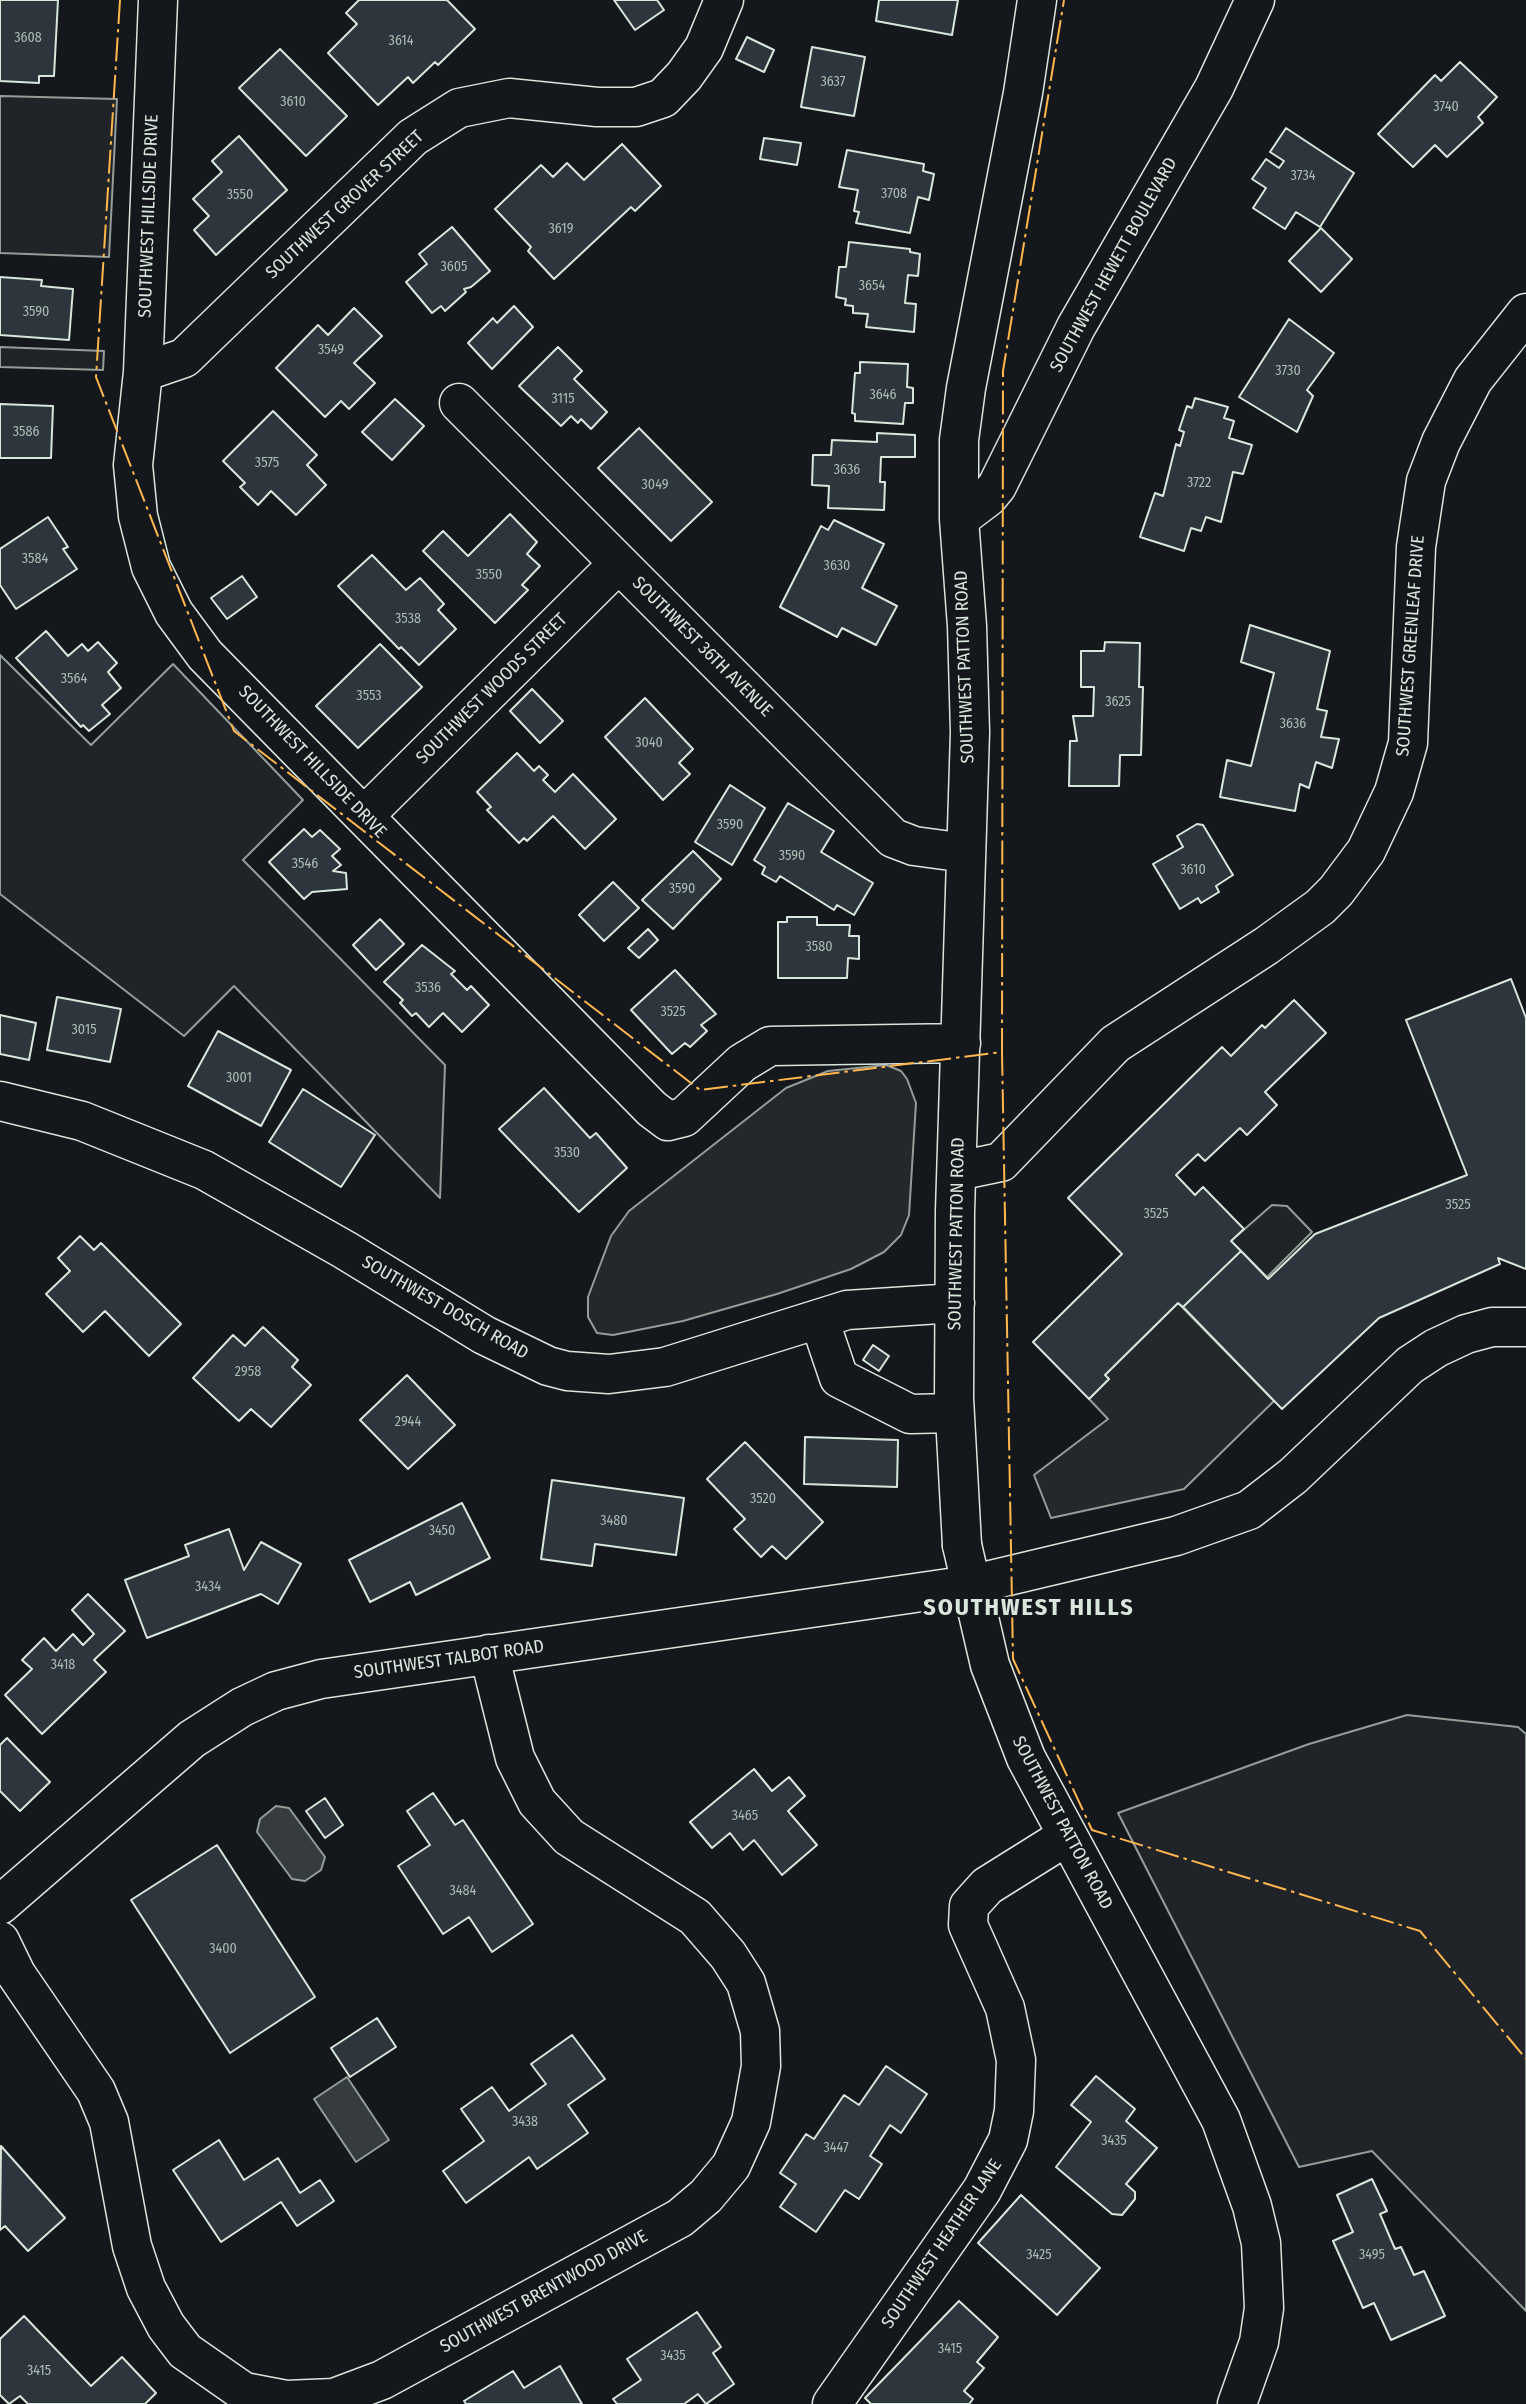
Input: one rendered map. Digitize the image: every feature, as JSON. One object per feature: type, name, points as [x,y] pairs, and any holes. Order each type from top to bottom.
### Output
[{"type":"street","name":"SOUTHWEST HILLSIDE DRIVE","points":[[158,0],[143,372],[134,465],[138,516],[151,566],[174,613],[205,655],[652,1110],[668,1121],[684,1117],[742,1063],[770,1046],[961,1043]]},
{"type":"street","name":"SOUTHWEST GROVER STREET","points":[[143,372],[184,358],[413,136],[459,108],[509,98],[623,107],[636,107],[663,98],[684,76],[704,48],[724,0]]},
{"type":"street","name":"SOUTHWEST PATTON ROAD","points":[[1037,0],[1023,93],[966,388],[959,440],[959,519],[969,706],[954,1413],[962,1545],[990,1665],[1026,1758],[1221,2120],[1252,2206],[1261,2243],[1264,2308],[1259,2342],[1237,2404]]},
{"type":"street","name":"SOUTHWEST HEWETT BOULEVARD","points":[[959,519],[988,497],[997,486],[1076,327],[1195,123],[1255,0]]},
{"type":"street","name":"SOUTHWEST GREENLEAF DRIVE","points":[[958,1171],[1001,1162],[1115,1044],[1303,919],[1336,891],[1366,851],[1394,792],[1408,743],[1416,547],[1426,481],[1451,419],[1473,380],[1526,313]]},
{"type":"street","name":"SOUTHWEST 36TH AVENUE","points":[[459,402],[893,838],[914,846],[966,852]]},
{"type":"street","name":"SOUTHWEST WOODS STREET","points":[[365,815],[618,564]]},
{"type":"street","name":"SOUTHWEST DOSCH ROAD","points":[[0,1101],[82,1121],[204,1170],[345,1250],[484,1335],[548,1366],[609,1374],[664,1367],[847,1310],[955,1303]]},
{"type":"street","points":[[818,1319],[839,1378],[911,1413],[954,1413]]},
{"type":"street","name":"SOUTHWEST TALBOT ROAD","points":[[0,1905],[192,1739],[258,1698],[321,1679],[970,1585],[1175,1536],[1249,1510],[1293,1476],[1410,1365],[1436,1348],[1466,1334],[1493,1327],[1526,1327]]},
{"type":"street","name":"SOUTHWEST BRENTWOOD DRIVE","points":[[0,1941],[16,1973],[96,2091],[109,2122],[132,2246],[146,2288],[166,2326],[185,2351],[244,2392],[286,2400],[334,2398],[382,2380],[680,2218],[706,2196],[731,2166],[751,2122],[761,2066],[760,2031],[746,1983],[728,1955],[695,1917],[569,1837],[537,1802],[515,1758],[489,1654]]},
{"type":"street","name":"SOUTHWEST HEATHER LANE","points":[[832,2404],[982,2190],[1008,2140],[1014,2111],[1016,2060],[1005,2008],[968,1925],[969,1906],[987,1886],[1067,1836]]},
{"type":"shaded area","points":[[0,96],[117,99],[109,257],[0,253]]},
{"type":"shaded area","points":[[0,347],[104,351],[103,370],[0,367]]},
{"type":"shaded area","points":[[0,655],[91,745],[173,664],[303,800],[243,860],[445,1065],[440,1198],[234,986],[184,1036],[0,894]]},
{"type":"shaded area","points":[[886,1065],[901,1071],[916,1103],[909,1215],[901,1235],[884,1252],[851,1269],[683,1321],[613,1335],[597,1333],[588,1317],[588,1297],[611,1236],[629,1211],[786,1088],[828,1071]]},
{"type":"shaded area","points":[[1272,1205],[1287,1206],[1312,1232],[1267,1277],[1231,1241]]},
{"type":"shaded area","points":[[1178,1303],[1274,1401],[1184,1489],[1051,1518],[1034,1475],[1108,1419],[1089,1399],[1109,1379],[1105,1375]]},
{"type":"shaded area","points":[[1407,1715],[1518,1727],[1526,1734],[1526,2311],[1372,2151],[1299,2167],[1118,1813],[1309,1744]]},
{"type":"shaded area","points":[[276,1806],[289,1808],[325,1857],[321,1870],[305,1881],[292,1879],[257,1832],[260,1819]]},
{"type":"shaded area","points":[[347,2077],[389,2140],[356,2162],[314,2099]]},
{"type":"building","points":[[0,0],[58,0],[54,76],[39,76],[39,83],[0,81]]},
{"type":"building","points":[[359,0],[447,0],[475,29],[438,65],[435,62],[413,83],[408,77],[378,105],[328,53],[357,24],[346,13]]},
{"type":"building","points":[[614,0],[657,0],[664,10],[635,30]]},
{"type":"building","points":[[879,0],[958,0],[952,35],[876,21]]},
{"type":"building","points":[[747,37],[774,50],[764,72],[736,59]]},
{"type":"building","points":[[812,47],[865,57],[854,116],[801,107]]},
{"type":"building","points":[[280,49],[347,116],[306,156],[239,88]]},
{"type":"building","points":[[1460,62],[1497,97],[1478,117],[1483,123],[1447,157],[1435,145],[1413,167],[1378,134],[1435,75],[1441,81]]},
{"type":"building","points":[[1286,128],[1354,173],[1320,227],[1296,212],[1285,229],[1253,208],[1266,188],[1252,179],[1266,159],[1279,168],[1284,161],[1270,152]]},
{"type":"building","points":[[239,136],[287,190],[216,255],[194,230],[209,216],[193,199],[222,172],[212,161]]},
{"type":"building","points":[[764,138],[801,143],[797,165],[760,159]]},
{"type":"building","points":[[622,144],[661,186],[635,211],[631,207],[554,279],[528,251],[531,247],[495,209],[541,165],[553,177],[567,163],[584,180]]},
{"type":"building","points":[[847,150],[924,164],[923,171],[934,174],[929,200],[918,197],[910,233],[856,223],[859,212],[854,211],[858,190],[839,187]]},
{"type":"building","points":[[452,227],[490,271],[471,287],[464,289],[466,292],[445,311],[441,306],[432,313],[406,282],[427,264],[419,254]]},
{"type":"building","points":[[1321,228],[1352,259],[1321,292],[1289,261]]},
{"type":"building","points":[[849,242],[910,249],[910,252],[920,254],[918,276],[908,275],[905,303],[916,304],[914,332],[866,327],[868,314],[853,313],[853,306],[845,305],[846,299],[836,297],[839,267],[846,267]]},
{"type":"building","points":[[0,277],[42,280],[41,286],[73,289],[69,340],[0,335]]},
{"type":"building","points":[[514,306],[533,327],[492,369],[468,343],[493,318],[497,323]]},
{"type":"building","points":[[354,308],[382,336],[354,363],[375,383],[349,409],[341,401],[325,417],[276,368],[318,325],[328,335]]},
{"type":"building","points":[[1289,319],[1334,353],[1307,390],[1313,396],[1297,432],[1239,397]]},
{"type":"building","points":[[558,347],[582,371],[574,379],[607,412],[591,429],[581,419],[578,423],[571,416],[561,426],[519,386]]},
{"type":"building","points":[[860,362],[908,364],[907,387],[913,388],[913,403],[905,403],[903,424],[855,421],[855,414],[852,413],[855,373],[860,373]]},
{"type":"building","points":[[1195,398],[1228,407],[1224,418],[1234,421],[1229,438],[1252,445],[1243,474],[1233,472],[1221,522],[1206,517],[1201,531],[1191,528],[1184,551],[1140,537],[1155,493],[1163,496],[1176,444],[1180,446],[1184,432],[1179,430],[1187,406],[1192,408]]},
{"type":"building","points":[[395,399],[424,426],[392,460],[362,432]]},
{"type":"building","points":[[0,404],[53,406],[51,458],[0,458]]},
{"type":"building","points":[[273,411],[317,455],[307,465],[326,485],[296,515],[271,491],[258,505],[240,487],[245,483],[223,461]]},
{"type":"building","points":[[639,428],[712,502],[671,541],[598,468]]},
{"type":"building","points":[[877,433],[915,435],[915,457],[881,457],[880,482],[885,482],[884,510],[828,508],[829,486],[812,485],[813,455],[831,455],[832,440],[877,442]]},
{"type":"building","points":[[510,514],[537,542],[527,554],[540,566],[522,585],[528,590],[495,623],[423,551],[443,531],[468,556]]},
{"type":"building","points":[[48,517],[68,547],[63,549],[77,569],[16,609],[0,585],[0,549]]},
{"type":"building","points":[[834,520],[884,544],[862,588],[897,606],[876,645],[842,628],[837,637],[780,607],[821,526],[828,530]]},
{"type":"building","points":[[372,555],[406,590],[420,578],[444,604],[438,610],[456,629],[419,665],[401,647],[399,649],[338,586]]},
{"type":"building","points":[[242,576],[257,597],[227,619],[211,598]]},
{"type":"building","points":[[1250,625],[1330,651],[1317,709],[1327,711],[1321,737],[1339,739],[1332,768],[1316,762],[1309,788],[1300,784],[1295,811],[1220,797],[1227,760],[1251,766],[1274,673],[1241,662]]},
{"type":"building","points":[[46,631],[68,656],[82,644],[88,651],[98,642],[117,663],[108,672],[121,688],[102,705],[110,714],[89,731],[83,725],[81,727],[16,658]]},
{"type":"building","points":[[1105,642],[1140,643],[1139,687],[1143,687],[1141,755],[1120,755],[1119,786],[1069,786],[1070,741],[1077,741],[1073,716],[1093,716],[1094,687],[1081,687],[1081,651],[1104,651]]},
{"type":"building","points":[[380,644],[422,687],[358,748],[316,706]]},
{"type":"building","points":[[532,689],[563,721],[540,743],[510,711]]},
{"type":"building","points":[[645,698],[693,749],[679,763],[690,774],[663,800],[605,737]]},
{"type":"building","points":[[517,753],[534,771],[539,766],[548,775],[543,780],[555,792],[573,774],[616,819],[585,849],[553,816],[527,841],[524,838],[519,843],[487,810],[491,807],[477,792]]},
{"type":"building","points":[[730,785],[765,808],[732,865],[695,842]]},
{"type":"building","points":[[788,803],[834,831],[821,852],[873,883],[854,915],[837,905],[834,910],[780,876],[776,882],[762,874],[765,867],[754,860]]},
{"type":"building","points":[[1197,824],[1203,825],[1233,875],[1216,886],[1219,892],[1201,903],[1198,898],[1180,909],[1153,864],[1183,847],[1177,836]]},
{"type":"building","points":[[304,829],[312,837],[320,830],[340,849],[332,856],[341,865],[333,871],[346,873],[347,889],[312,892],[304,899],[269,862]]},
{"type":"building","points":[[693,851],[721,879],[673,929],[642,900]]},
{"type":"building","points":[[613,882],[639,908],[604,941],[579,915]]},
{"type":"building","points":[[787,917],[817,917],[817,925],[850,925],[849,936],[859,936],[859,959],[848,958],[847,978],[778,978],[778,922],[787,922]]},
{"type":"building","points":[[380,919],[404,944],[376,970],[353,945]]},
{"type":"building","points":[[648,929],[658,940],[639,958],[628,948]]},
{"type":"building","points":[[422,945],[455,971],[451,974],[467,990],[471,986],[489,1005],[462,1032],[443,1013],[429,1027],[416,1013],[412,1016],[400,1003],[403,1000],[384,982]]},
{"type":"building","points":[[675,970],[716,1014],[701,1025],[707,1031],[690,1047],[685,1043],[672,1054],[631,1010]]},
{"type":"building","points":[[1511,979],[1526,1018],[1526,1269],[1498,1258],[1500,1264],[1379,1318],[1282,1409],[1183,1307],[1241,1251],[1268,1279],[1315,1234],[1467,1175],[1406,1020]]},
{"type":"building","points":[[57,997],[121,1009],[110,1062],[47,1050]]},
{"type":"building","points":[[1294,1000],[1326,1033],[1265,1092],[1277,1105],[1247,1135],[1240,1128],[1205,1161],[1198,1154],[1176,1175],[1195,1195],[1203,1187],[1244,1229],[1231,1241],[1241,1251],[1183,1307],[1178,1303],[1105,1375],[1109,1379],[1089,1399],[1033,1342],[1122,1254],[1068,1198],[1222,1047],[1231,1056],[1262,1025],[1265,1028]]},
{"type":"building","points":[[0,1015],[36,1023],[29,1060],[0,1054]]},
{"type":"building","points":[[218,1031],[291,1070],[261,1126],[188,1086]]},
{"type":"building","points":[[544,1088],[590,1138],[596,1133],[627,1168],[579,1212],[499,1129]]},
{"type":"building","points":[[303,1089],[375,1135],[341,1187],[269,1142]]},
{"type":"building","points":[[80,1236],[94,1250],[101,1243],[181,1324],[149,1356],[105,1311],[83,1332],[46,1294],[70,1271],[58,1258]]},
{"type":"building","points":[[263,1327],[298,1360],[292,1367],[311,1385],[271,1427],[251,1409],[239,1421],[193,1378],[233,1335],[245,1346]]},
{"type":"building","points":[[873,1345],[889,1356],[879,1371],[863,1360]]},
{"type":"building","points":[[407,1375],[455,1425],[408,1469],[360,1420]]},
{"type":"building","points":[[805,1437],[898,1440],[897,1487],[804,1484]]},
{"type":"building","points":[[745,1442],[823,1522],[786,1559],[772,1546],[761,1557],[734,1529],[745,1519],[707,1479]]},
{"type":"building","points":[[552,1480],[684,1498],[676,1555],[595,1544],[592,1566],[541,1559]]},
{"type":"building","points":[[462,1503],[490,1558],[416,1595],[410,1582],[370,1602],[349,1560]]},
{"type":"building","points":[[229,1529],[244,1570],[261,1542],[301,1564],[278,1604],[261,1594],[147,1638],[125,1580],[189,1556],[185,1545]]},
{"type":"building","points":[[88,1594],[125,1631],[94,1660],[106,1672],[42,1734],[5,1695],[32,1669],[22,1660],[44,1638],[56,1651],[73,1634],[83,1645],[94,1634],[72,1610]]},
{"type":"building","points":[[7,1738],[50,1782],[20,1811],[0,1791],[0,1745]]},
{"type":"building","points":[[754,1769],[772,1791],[789,1777],[805,1796],[788,1811],[817,1845],[782,1875],[754,1840],[743,1850],[730,1833],[712,1848],[690,1822]]},
{"type":"building","points":[[433,1793],[455,1825],[463,1820],[533,1924],[492,1952],[469,1917],[443,1934],[398,1866],[430,1845],[407,1811]]},
{"type":"building","points":[[325,1798],[343,1825],[325,1838],[306,1811]]},
{"type":"building","points":[[217,1845],[315,1997],[230,2053],[131,1900]]},
{"type":"building","points":[[377,2018],[396,2047],[350,2077],[331,2048]]},
{"type":"building","points":[[572,2035],[605,2079],[568,2105],[588,2133],[537,2169],[529,2157],[466,2203],[443,2171],[484,2141],[461,2109],[492,2087],[509,2111],[546,2084],[531,2064]]},
{"type":"building","points":[[886,2066],[927,2094],[901,2133],[890,2125],[870,2156],[882,2164],[859,2199],[845,2190],[816,2232],[780,2207],[796,2184],[780,2173],[806,2134],[814,2139],[844,2095],[859,2105]]},
{"type":"building","points":[[1096,2076],[1135,2109],[1126,2121],[1157,2148],[1126,2184],[1135,2192],[1135,2199],[1122,2215],[1112,2214],[1056,2167],[1091,2122],[1071,2105]]},
{"type":"building","points":[[219,2140],[244,2180],[278,2158],[300,2193],[320,2180],[334,2201],[297,2226],[281,2202],[221,2242],[173,2170]]},
{"type":"building","points":[[1,2146],[65,2218],[28,2251],[5,2226],[0,2230]]},
{"type":"building","points":[[1372,2179],[1387,2211],[1380,2214],[1395,2249],[1401,2247],[1414,2275],[1424,2271],[1445,2316],[1391,2340],[1374,2303],[1363,2308],[1333,2241],[1353,2232],[1337,2195]]},
{"type":"building","points":[[1021,2195],[1100,2268],[1057,2315],[978,2243]]},
{"type":"building","points":[[959,2301],[998,2337],[977,2362],[984,2368],[964,2391],[973,2399],[969,2404],[871,2404],[865,2398]]},
{"type":"building","points":[[697,2312],[721,2347],[713,2353],[734,2384],[706,2404],[698,2394],[684,2404],[617,2404],[613,2399],[641,2380],[627,2359]]},
{"type":"building","points":[[24,2316],[91,2386],[122,2357],[156,2393],[145,2404],[28,2404],[20,2396],[9,2404],[0,2395],[0,2339]]},
{"type":"building","points":[[560,2366],[582,2404],[466,2404],[464,2401],[513,2371],[524,2388]]},
{"type":"power","points":[[120,0],[96,377],[234,731],[700,1090],[1002,1052],[1013,1659],[1092,1830],[1420,1931],[1526,2059]]},
{"type":"power","points":[[1002,1052],[1003,371],[1064,0]]},
{"type":"district","name":"SOUTHWEST HILLS","points":[[1029,1608]]}]
